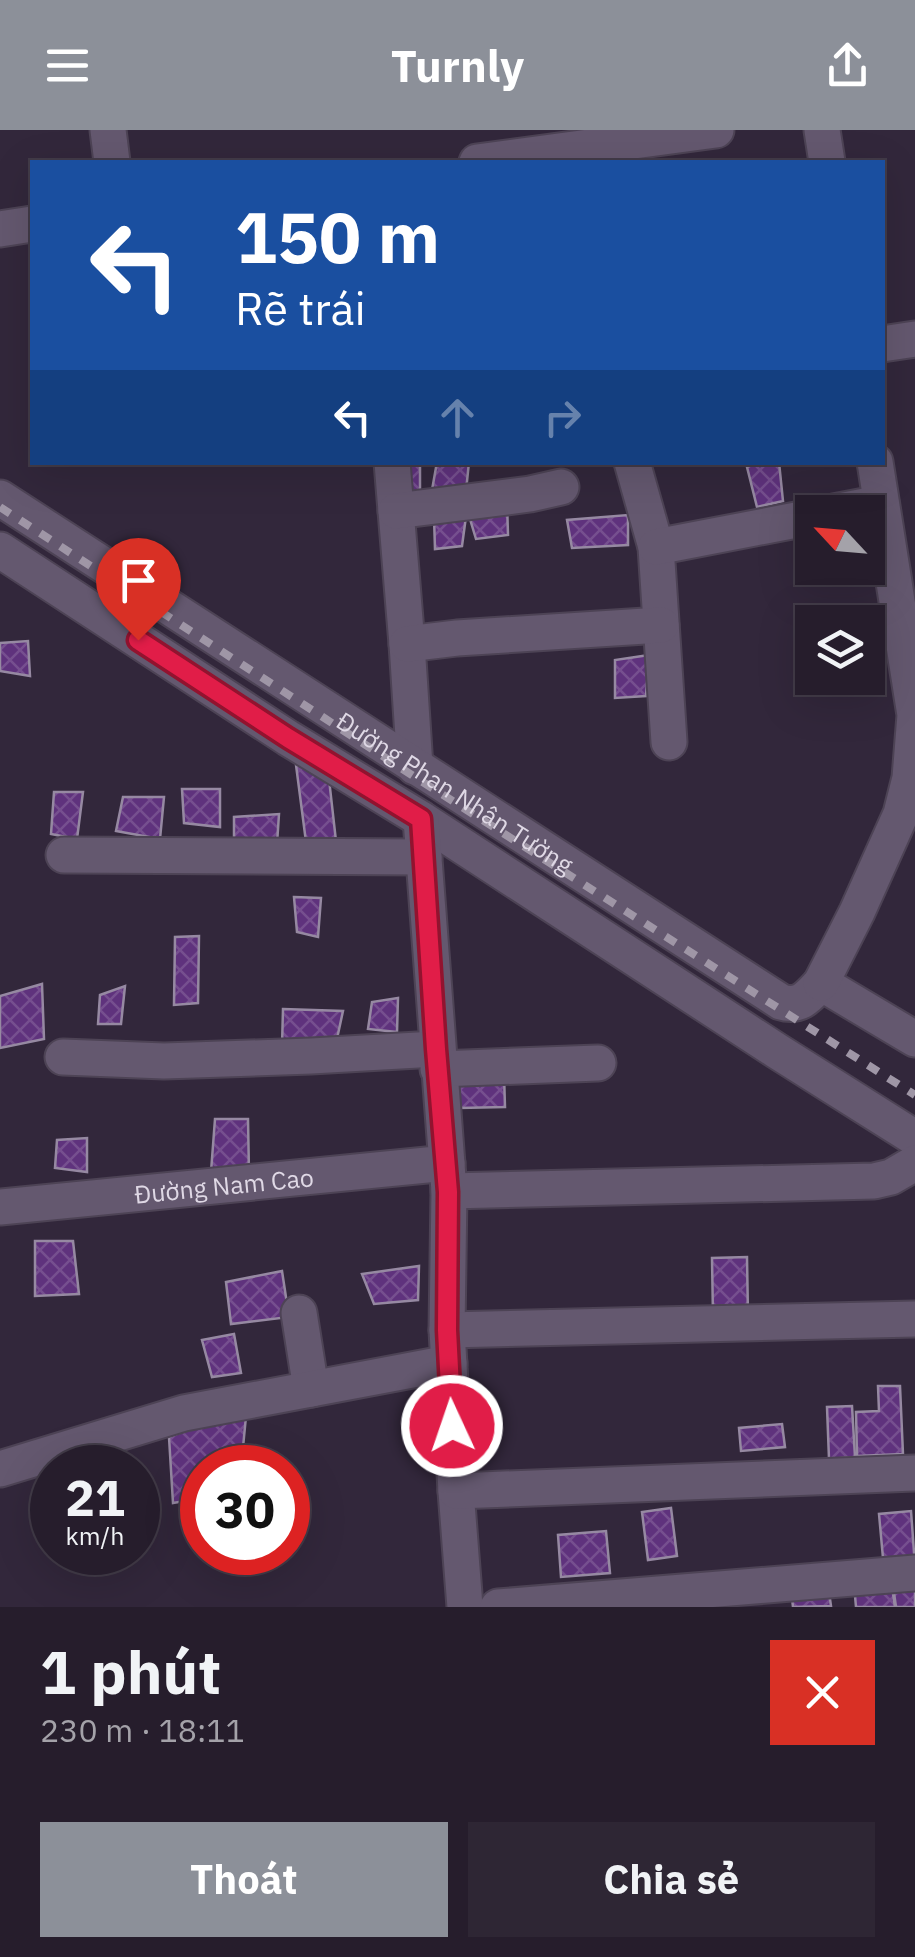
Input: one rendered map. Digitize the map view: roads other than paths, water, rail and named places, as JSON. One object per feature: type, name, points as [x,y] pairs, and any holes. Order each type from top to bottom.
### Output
[{"type":"street","points":[[108,130],[112,160]]},
{"type":"street","points":[[515,160],[553,158],[716,130]]},
{"type":"street","points":[[822,130],[827,160]]},
{"type":"street","points":[[0,229],[30,224]]},
{"type":"street","points":[[885,344],[915,339]]},
{"type":"street","points":[[392,465],[414,767]]},
{"type":"street","points":[[633,465],[656,547],[669,742]]},
{"type":"street","points":[[876,465],[880,495]]},
{"type":"street","points":[[396,512],[561,487]]},
{"type":"street","name":"Đường Phan Nhân Tường","points":[[0,498],[781,1002],[798,1004],[821,983]]},
{"type":"street","points":[[656,547],[795,520]]},
{"type":"street","points":[[885,524],[914,714],[910,778],[902,814],[821,983],[915,1039]]},
{"type":"street","points":[[0,550],[915,1138]]},
{"type":"street","points":[[407,644],[661,625]]},
{"type":"street","points":[[421,819],[448,1177],[448,1346],[465,1607]]},
{"type":"street","points":[[64,855],[424,858]]},
{"type":"street","points":[[63,1057],[164,1060],[312,1056],[598,1063]]},
{"type":"street","name":"Đường Nam Cao","points":[[0,1207],[448,1177],[874,1181],[892,1178],[915,1163]]},
{"type":"street","points":[[299,1313],[311,1389]]},
{"type":"street","points":[[0,1469],[184,1412],[311,1389],[448,1346],[915,1319]]},
{"type":"street","points":[[456,1490],[915,1473]]},
{"type":"street","points":[[498,1607],[915,1573]]},
{"type":"railway","points":[[0,507],[915,1095]]}]
